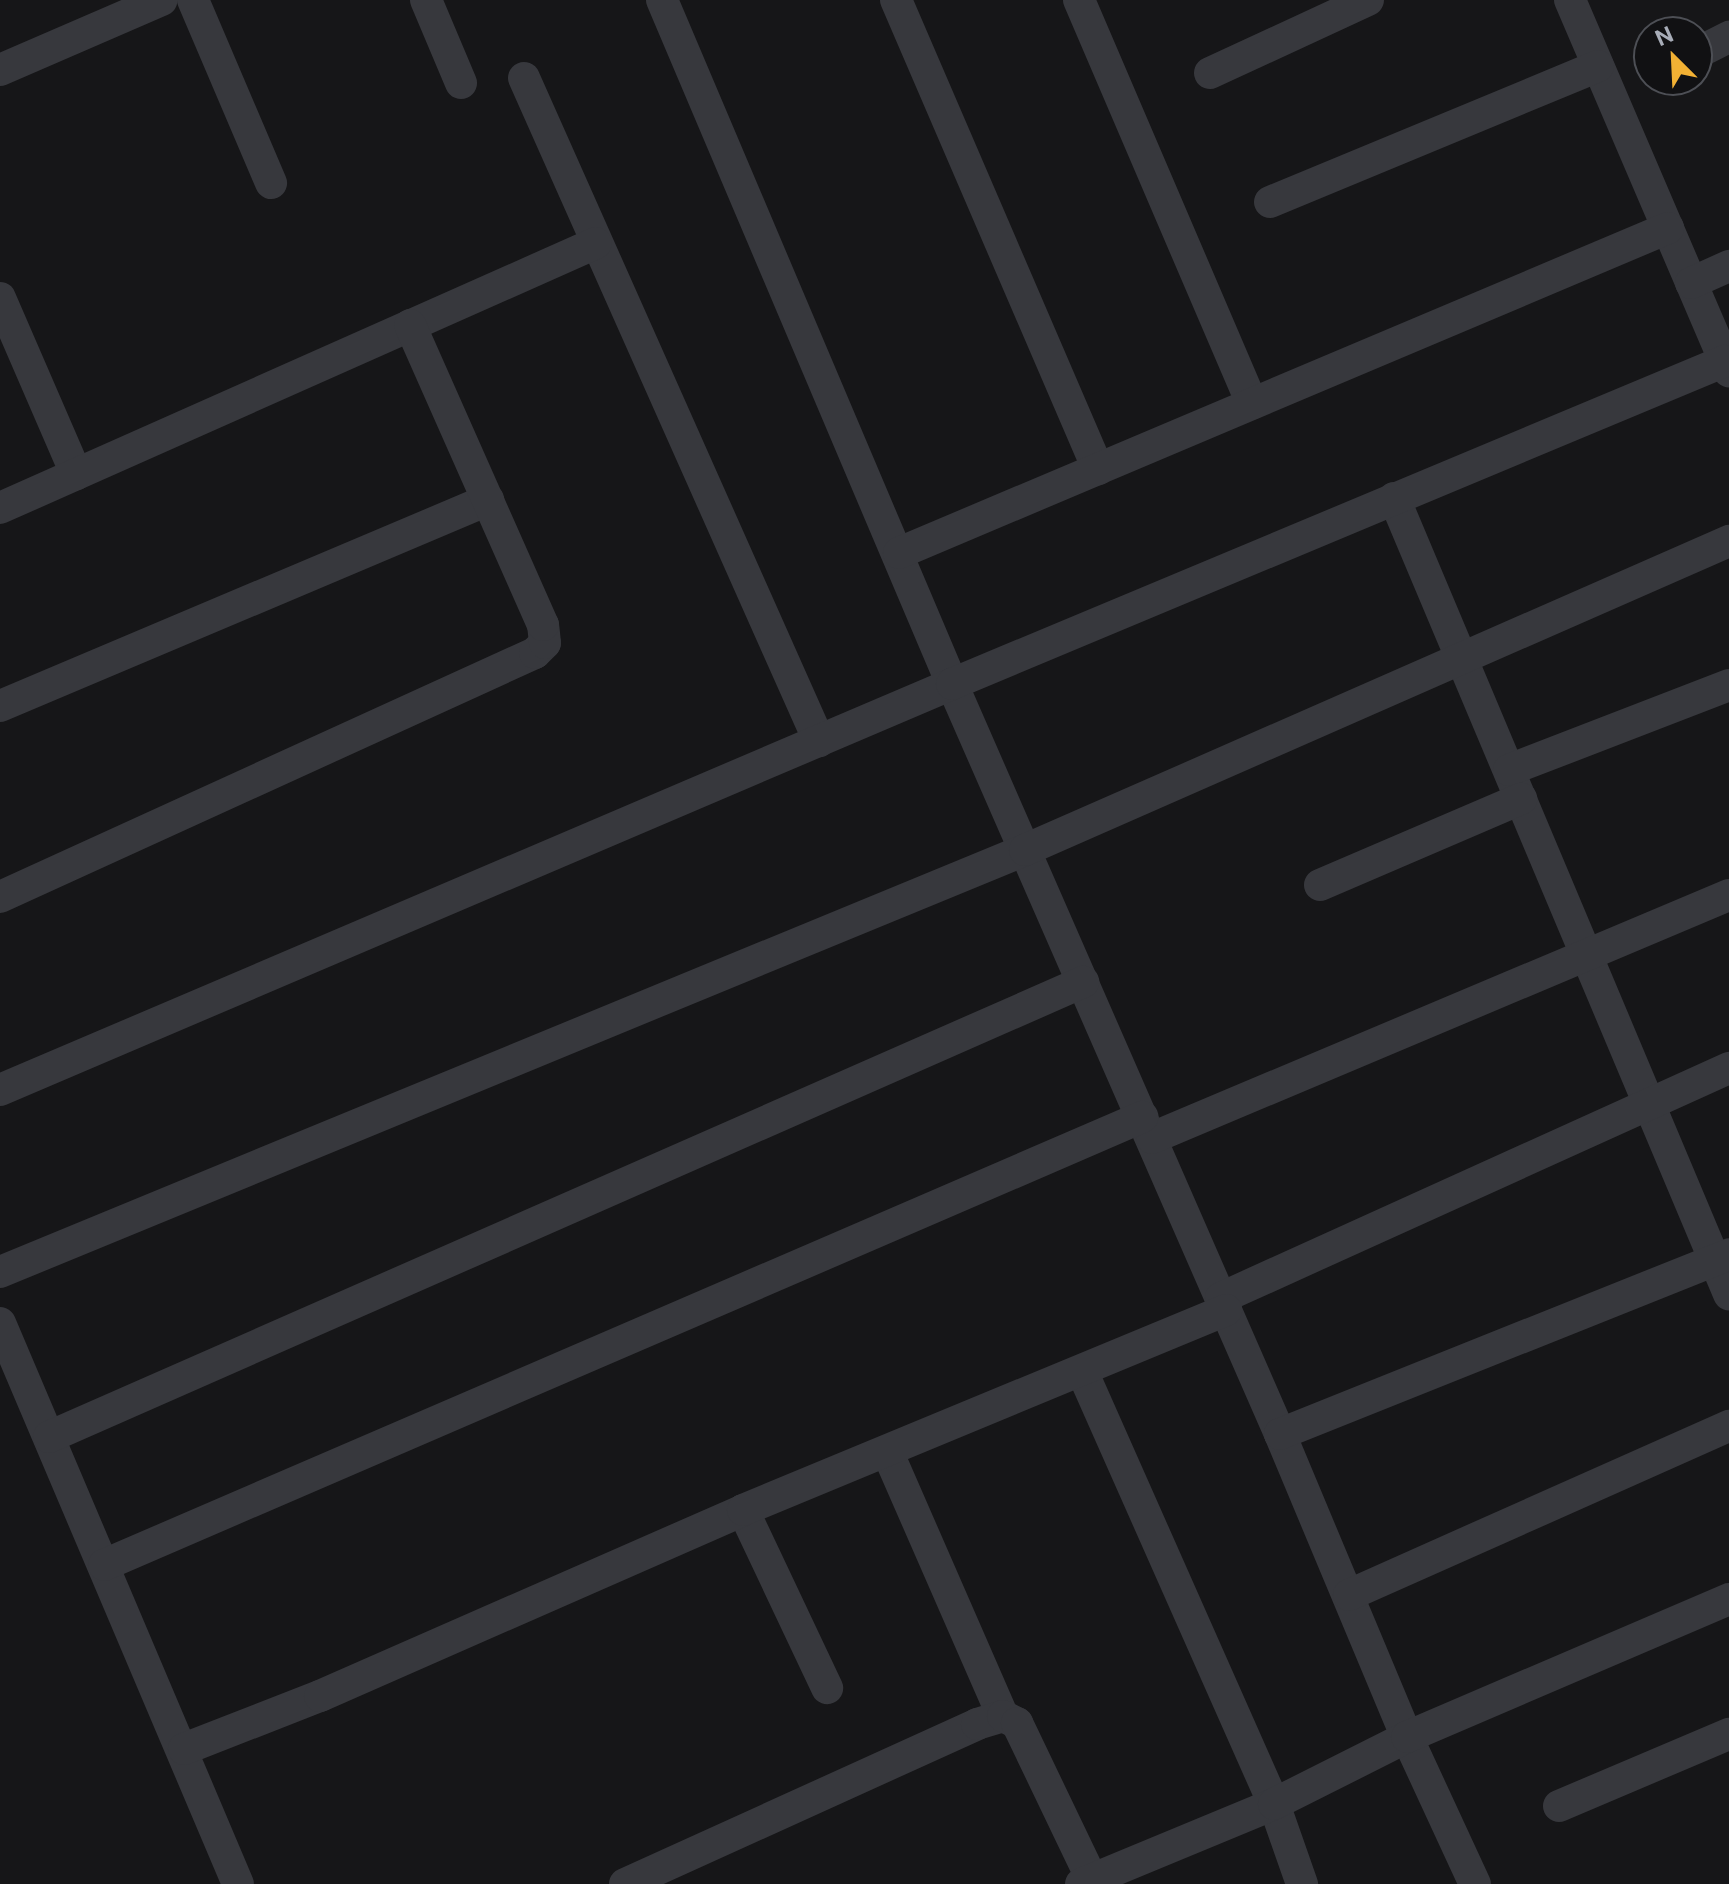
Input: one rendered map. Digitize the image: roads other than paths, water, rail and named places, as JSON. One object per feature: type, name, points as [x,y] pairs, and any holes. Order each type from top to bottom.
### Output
[{"type":"street","points":[[0,70],[162,0]]},
{"type":"street","points":[[193,0],[271,183]]},
{"type":"street","points":[[426,0],[461,83]]},
{"type":"street","points":[[662,0],[952,684],[1280,1434],[1407,1737],[1475,1884]]},
{"type":"street","points":[[896,0],[1098,469]]},
{"type":"street","points":[[1079,0],[1252,404]]},
{"type":"street","points":[[1210,73],[1368,0]]},
{"type":"street","points":[[0,1090],[1394,498],[1727,366],[1570,0]]},
{"type":"street","points":[[1270,202],[1598,66]]},
{"type":"street","points":[[524,78],[819,741]]},
{"type":"street","points":[[899,553],[1668,228]]},
{"type":"street","points":[[0,508],[596,243]]},
{"type":"street","points":[[1691,283],[1729,266]]},
{"type":"street","points":[[0,298],[76,474]]},
{"type":"street","points":[[0,897],[535,653],[545,643],[543,625],[410,325]]},
{"type":"street","points":[[1394,498],[1649,1103],[1722,1257],[1729,1294]]},
{"type":"street","points":[[0,706],[488,500]]},
{"type":"street","points":[[0,1272],[1025,850],[1729,541]]},
{"type":"street","points":[[1320,885],[1515,785],[1729,685]]},
{"type":"street","points":[[104,1565],[1147,1127],[1587,956],[1729,895]]},
{"type":"street","points":[[49,1437],[1083,982]]},
{"type":"street","points":[[184,1749],[320,1696],[743,1510],[1082,1371],[1729,1068]]},
{"type":"street","points":[[1280,1434],[1722,1257]]},
{"type":"street","points":[[0,1323],[184,1749],[238,1884]]},
{"type":"street","points":[[1082,1371],[1274,1804],[1302,1884]]},
{"type":"street","points":[[1349,1595],[1729,1426]]},
{"type":"street","points":[[887,1451],[1003,1716],[1017,1723],[1089,1883],[1274,1804],[1407,1737],[1729,1599]]},
{"type":"street","points":[[743,1510],[827,1688]]},
{"type":"street","points":[[625,1884],[977,1724],[1003,1716]]},
{"type":"street","points":[[1559,1806],[1729,1734]]}]
